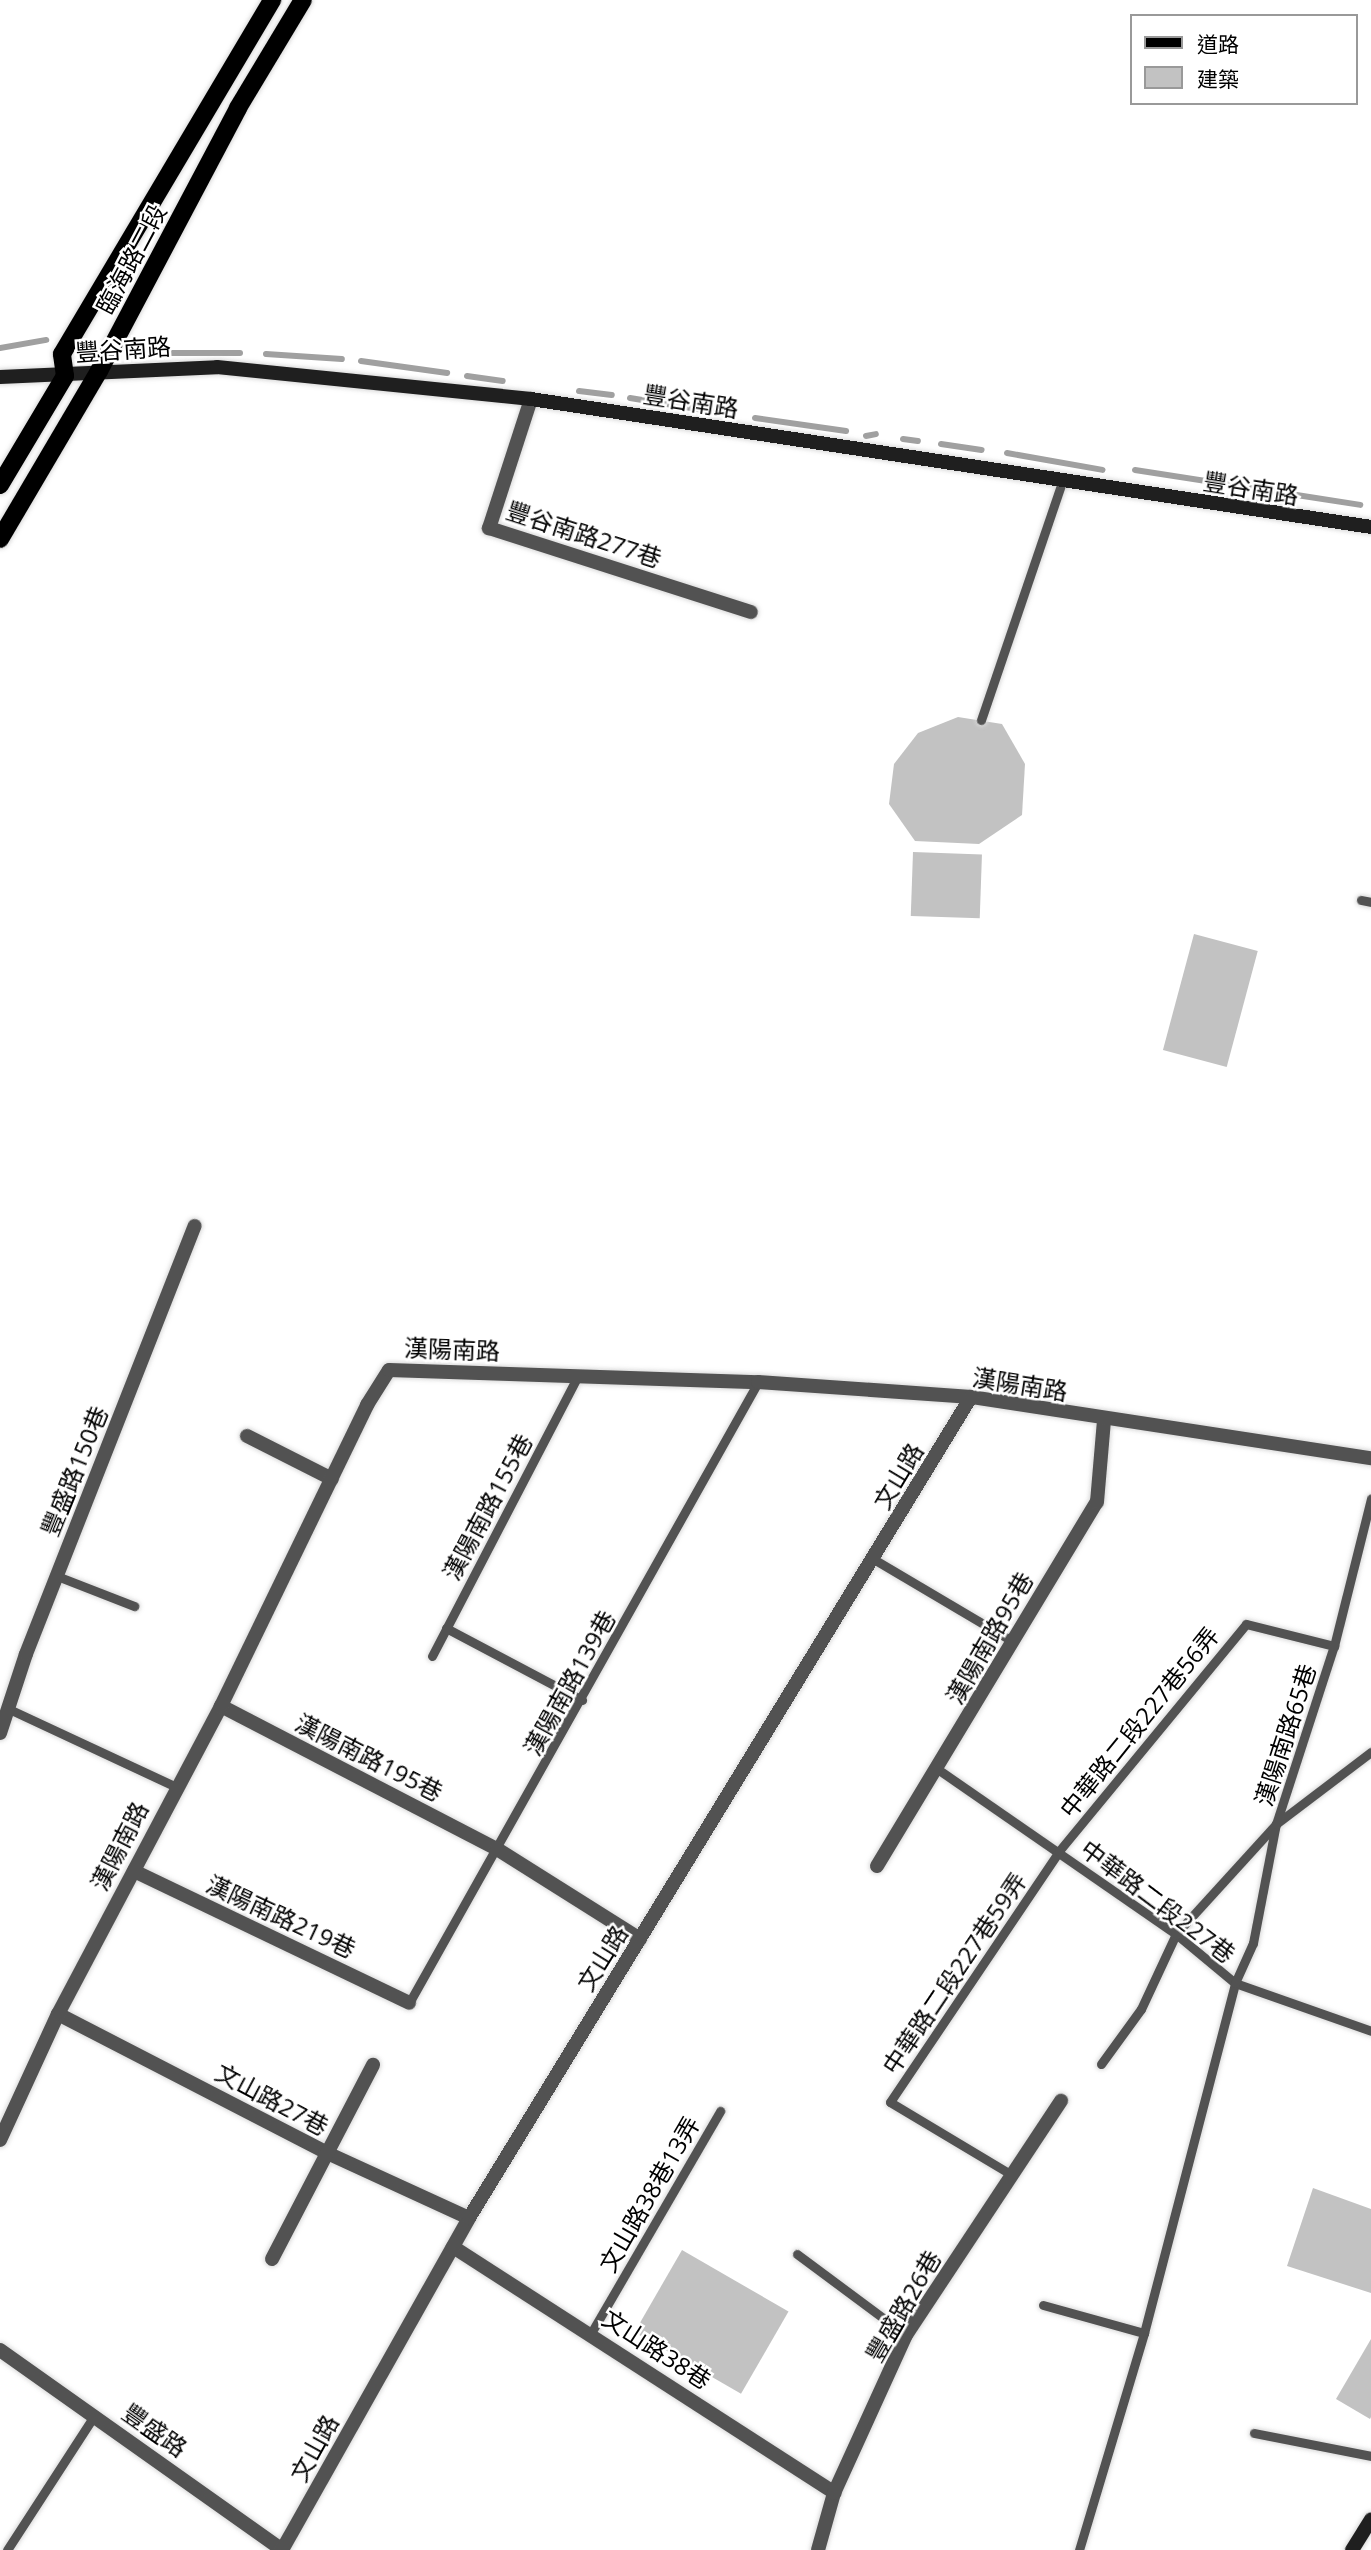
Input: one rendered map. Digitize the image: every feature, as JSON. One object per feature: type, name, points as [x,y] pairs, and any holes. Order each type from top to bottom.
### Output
[{"type":"main road","name":"臨海路二段","points":[[0,485],[65,376],[62,354],[272,0]]},
{"type":"main road","name":"臨海路二段","points":[[0,539],[99,370],[238,108],[303,0]]},
{"type":"street","name":"豐谷南路","points":[[0,377],[65,376],[99,370],[217,367],[531,399],[1371,527]]},
{"type":"street","name":"豐谷南路277巷","points":[[531,399],[489,528],[751,612]]},
{"type":"street","name":"豐盛路150巷","points":[[0,1733],[57,1576],[195,1227]]},
{"type":"street","name":"漢陽南路","points":[[0,2140],[58,2014],[134,1871],[174,1786],[221,1706],[367,1405],[390,1370],[758,1381],[971,1397],[1104,1421],[1371,1458]]},
{"type":"street","name":"文山路","points":[[282,2550],[469,2218],[875,1560],[971,1397]]},
{"type":"street","name":"漢陽南路95巷","points":[[877,1866],[939,1770],[1012,1641],[1097,1502],[1104,1421]]},
{"type":"street","points":[[247,1436],[332,1479]]},
{"type":"street","name":"漢陽南路195巷","points":[[221,1706],[497,1849],[640,1939]]},
{"type":"street","name":"漢陽南路219巷","points":[[134,1871],[409,2003]]},
{"type":"street","name":"文山路27巷","points":[[58,2014],[325,2152],[469,2218]]},
{"type":"street","points":[[272,2259],[325,2152],[373,2065]]},
{"type":"street","name":"豐盛路26巷","points":[[818,2550],[834,2493],[906,2335],[1060,2101]]},
{"type":"street","name":"文山路38巷","points":[[453,2247],[591,2333],[834,2493]]},
{"type":"street","name":"豐盛路","points":[[0,2350],[282,2550]]},
{"type":"street","points":[[1352,2550],[1371,2519]]},
{"type":"lane","points":[[981,720],[1062,482]]},
{"type":"lane","name":"漢陽南路155巷","points":[[432,1656],[578,1376]]},
{"type":"lane","name":"漢陽南路139巷","points":[[409,2003],[582,1700],[758,1381]]},
{"type":"lane","name":"漢陽南路65巷","points":[[1079,2550],[1144,2333],[1235,1983],[1253,1942],[1276,1824],[1334,1646],[1371,1499]]},
{"type":"lane","points":[[875,1560],[1012,1641]]},
{"type":"lane","points":[[57,1576],[134,1606]]},
{"type":"lane","name":"中華路二段227巷56弄","points":[[1059,1851],[1246,1624],[1334,1646]]},
{"type":"lane","points":[[446,1628],[582,1700]]},
{"type":"lane","points":[[9,1709],[174,1786]]},
{"type":"lane","points":[[1101,2064],[1141,2009],[1176,1934],[1276,1824],[1371,1752]]},
{"type":"lane","name":"中華路二段227巷","points":[[939,1770],[1176,1934],[1235,1983],[1371,2031]]},
{"type":"lane","name":"中華路二段227巷59弄","points":[[1012,2175],[890,2102],[1059,1851]]},
{"type":"lane","name":"文山路38巷13弄","points":[[591,2333],[720,2111]]},
{"type":"lane","points":[[797,2254],[906,2335]]},
{"type":"lane","points":[[1043,2305],[1144,2333]]},
{"type":"lane","points":[[7,2550],[94,2416]]},
{"type":"lane","points":[[1254,2433],[1371,2456]]},
{"type":"building","points":[[958,717],[1002,724],[1025,764],[1022,815],[979,844],[915,841],[889,804],[894,764],[918,733]]},
{"type":"building","points":[[913,852],[982,854],[980,918],[911,916]]},
{"type":"building","points":[[1194,934],[1258,951],[1227,1067],[1163,1050]]},
{"type":"building","points":[[1313,2188],[1371,2209],[1371,2293],[1287,2266]]},
{"type":"building","points":[[682,2250],[789,2312],[741,2394],[634,2332]]},
{"type":"building","points":[[1371,2339],[1371,2417],[1370,2419],[1336,2399]]},
{"type":"waterway","points":[[0,348],[46,340]]},
{"type":"waterway","points":[[138,353],[240,353]]},
{"type":"waterway","points":[[266,354],[342,359]]},
{"type":"waterway","points":[[361,361],[447,373]]},
{"type":"waterway","points":[[467,376],[503,381]]},
{"type":"waterway","points":[[579,391],[612,395]]},
{"type":"waterway","points":[[630,398],[728,414]]},
{"type":"waterway","points":[[755,418],[846,431]]},
{"type":"waterway","points":[[866,436],[876,434]]},
{"type":"waterway","points":[[903,439],[918,441]]},
{"type":"waterway","points":[[941,444],[982,450]]},
{"type":"waterway","points":[[1007,453],[1103,470]]},
{"type":"waterway","points":[[1135,470],[1360,505]]}]
